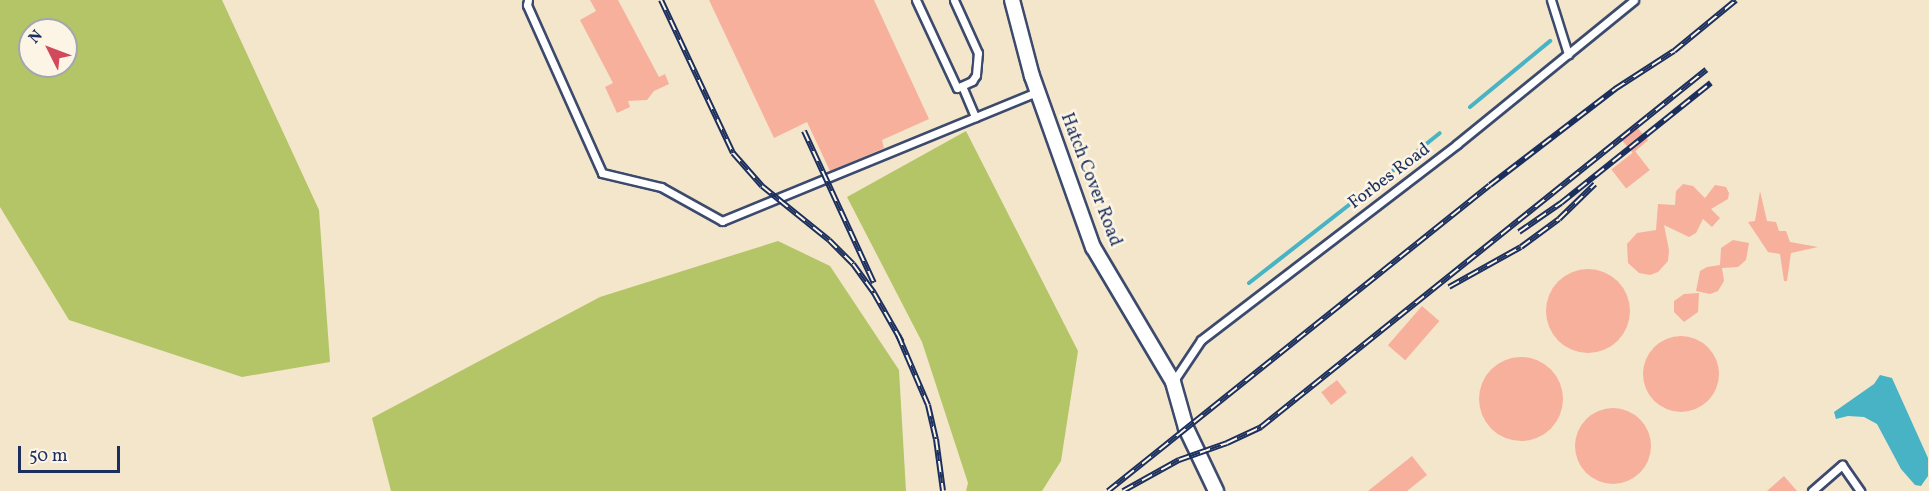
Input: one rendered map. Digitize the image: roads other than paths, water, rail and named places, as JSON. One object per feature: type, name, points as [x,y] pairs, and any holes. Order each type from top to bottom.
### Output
[{"type":"street","name":"Hatch Cover Road","points":[[1012,0],[1037,92],[1093,247],[1173,382],[1186,428],[1216,491]]},
{"type":"lane","points":[[528,0],[526,5],[602,172],[661,187],[722,221],[1037,92]]},
{"type":"lane","points":[[916,0],[957,88],[972,81],[976,75],[978,53],[954,0]]},
{"type":"lane","points":[[1551,0],[1568,54]]},
{"type":"lane","name":"Forbes Road","points":[[1173,382],[1201,340],[1457,144],[1634,0]]},
{"type":"lane","points":[[962,86],[975,117]]},
{"type":"lane","points":[[1812,491],[1842,465],[1860,491]]},
{"type":"water","points":[[1880,375],[1892,378],[1928,458],[1928,476],[1921,486],[1915,485],[1901,469],[1877,424],[1864,417],[1848,416],[1836,419],[1834,412],[1874,384]]},
{"type":"waterway","points":[[1470,107],[1550,41]]},
{"type":"waterway","points":[[1385,177],[1440,133]]},
{"type":"waterway","points":[[1249,283],[1372,187]]},
{"type":"railway","points":[[661,0],[733,153],[762,186],[829,240],[853,264],[874,293],[902,342]]},
{"type":"railway","points":[[1108,491],[1490,185],[1615,89],[1674,51],[1736,0]]},
{"type":"railway","points":[[1123,491],[1179,460],[1227,443],[1261,427],[1706,70]]},
{"type":"railway","points":[[1519,232],[1561,203],[1711,83]]},
{"type":"railway","points":[[804,131],[874,283]]},
{"type":"railway","points":[[1449,287],[1521,247],[1559,219],[1595,184]]},
{"type":"railway","points":[[898,335],[928,405],[936,439],[943,491]]}]
